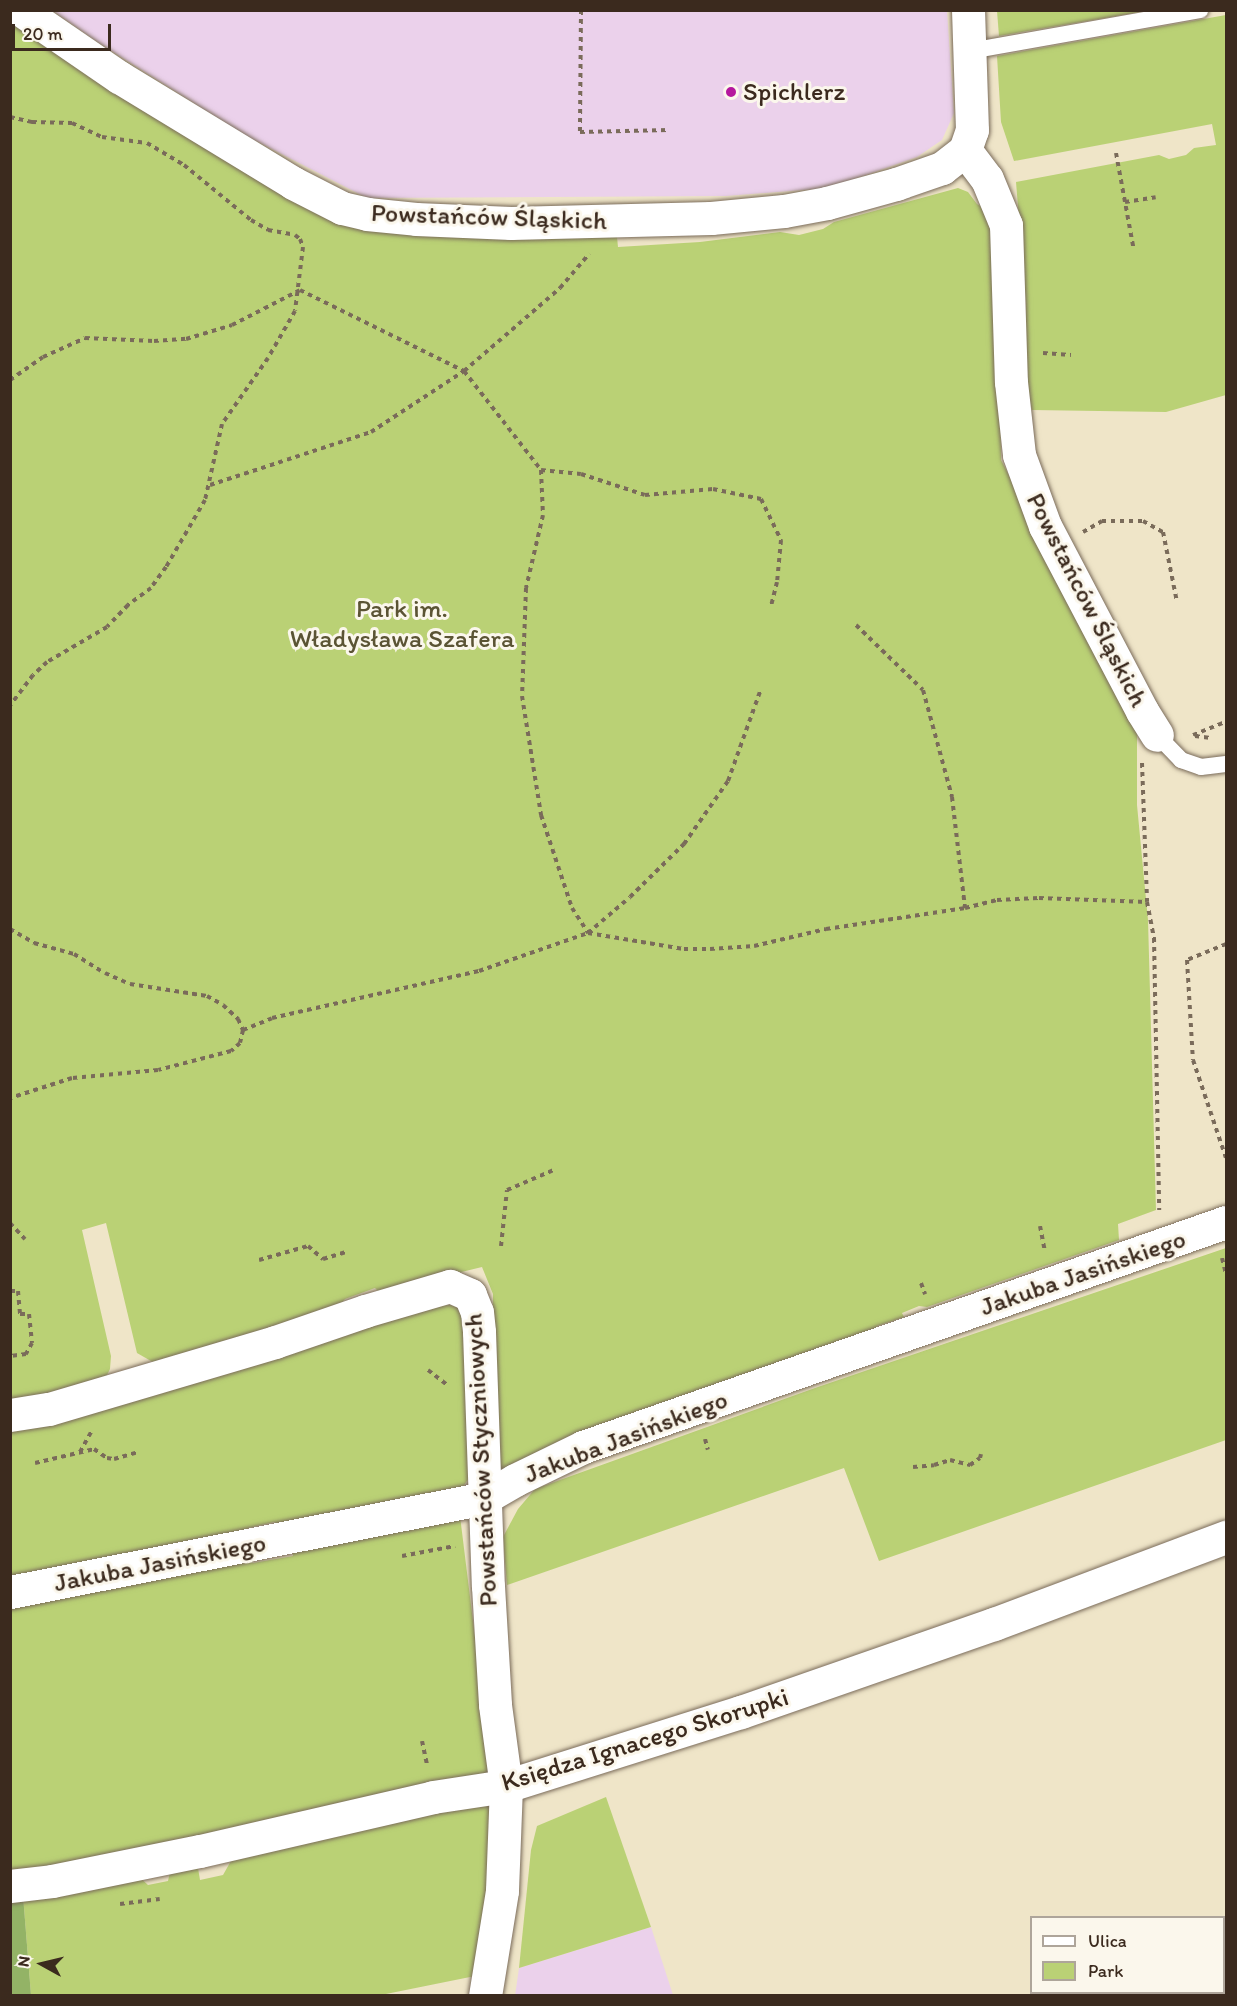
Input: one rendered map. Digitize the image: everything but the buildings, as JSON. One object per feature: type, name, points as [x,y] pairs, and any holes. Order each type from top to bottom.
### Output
[{"type":"street","name":"Powstańców Śląskich","points":[[21,10],[119,77],[293,183],[342,208],[367,214],[511,223],[711,219],[784,211],[827,203],[896,184],[942,168],[965,150],[991,187],[1006,225],[1011,381],[1019,455],[1045,526],[1150,723]]},
{"type":"street","points":[[965,150],[972,130],[974,113],[968,10]]},
{"type":"street","name":"Jakuba Jasińskiego","points":[[10,1592],[484,1498],[515,1480],[584,1447],[1227,1222]]},
{"type":"street","name":"Powstańców Styczniowych","points":[[10,1415],[49,1409],[275,1342],[450,1286],[470,1295],[477,1312],[495,1705],[506,1786],[502,1891],[485,1995]]},
{"type":"street","name":"Księdza Ignacego Skorupki","points":[[10,1886],[52,1881],[200,1851],[423,1799],[506,1786],[741,1713],[994,1624],[1227,1537]]},
{"type":"lane","points":[[970,51],[1200,10]]},
{"type":"lane","points":[[1150,723],[1181,760],[1202,767],[1227,764]]},
{"type":"path","points":[[581,10],[580,132],[669,130]]},
{"type":"path","points":[[10,117],[32,122],[72,123],[102,137],[147,143],[165,152],[251,220],[268,230],[295,235],[300,239],[303,247],[300,290],[288,327],[222,424],[215,444],[210,485],[205,500],[151,588],[128,605],[107,627],[47,662],[33,675],[10,705]]},
{"type":"path","points":[[1116,153],[1133,246]]},
{"type":"path","points":[[1125,202],[1156,197]]},
{"type":"path","points":[[210,485],[371,432],[464,371],[560,288],[591,252]]},
{"type":"path","points":[[300,290],[464,371],[542,470],[543,514],[526,588],[522,696],[541,815],[572,908],[588,933],[684,949],[754,946],[826,929],[964,908],[997,900],[1040,898],[1148,902]]},
{"type":"path","points":[[10,380],[66,344],[85,338],[154,341],[186,339],[232,325],[300,290]]},
{"type":"path","points":[[542,470],[581,474],[645,495],[712,489],[761,499],[781,540],[777,582],[771,606]]},
{"type":"path","points":[[1057,547],[1102,521],[1152,524],[1163,532],[1177,602]]},
{"type":"path","points":[[856,625],[923,690],[952,797],[964,908]]},
{"type":"path","points":[[243,1030],[272,1018],[479,971],[588,933],[630,897],[684,844],[728,781],[761,689]]},
{"type":"path","points":[[1192,736],[1227,722]]},
{"type":"path","points":[[1150,723],[1142,809],[1148,902],[1154,938],[1158,1247]]},
{"type":"path","points":[[10,929],[34,943],[74,954],[130,984],[207,996],[223,1005],[238,1019],[243,1030],[240,1042],[231,1051],[158,1070],[72,1078],[10,1098]]},
{"type":"path","points":[[1227,944],[1186,960],[1193,1060],[1227,1158]]},
{"type":"path","points":[[501,1246],[507,1190],[556,1169]]},
{"type":"path","points":[[10,1222],[25,1239]]},
{"type":"path","points":[[259,1260],[308,1246],[323,1259],[346,1252]]},
{"type":"path","points":[[10,1291],[18,1291],[20,1314],[29,1314],[32,1343],[26,1354],[10,1356]]},
{"type":"path","points":[[35,1463],[94,1449],[107,1458],[114,1459],[138,1452]]},
{"type":"path","points":[[913,1467],[934,1466],[950,1460],[970,1465],[980,1458],[981,1454]]},
{"type":"path","points":[[402,1556],[486,1540]]},
{"type":"shaded area","points":[[53,11],[947,11],[954,113],[942,140],[917,157],[829,188],[726,196],[367,198],[243,134],[99,43]]},
{"type":"shaded area","points":[[651,1927],[673,1995],[515,1996],[519,1968]]},
{"type":"green space","points":[[997,10],[1146,11],[999,36]]},
{"type":"green space","points":[[1226,15],[1226,395],[1166,412],[1032,410],[1026,389],[1026,304],[1016,182],[1159,155],[1169,159],[1186,155],[1194,148],[1216,145],[1212,124],[1014,161],[1001,122],[997,56]]},
{"type":"green space","name":"Park im. Władysława Szafera","points":[[10,18],[275,187],[564,237],[617,237],[618,247],[700,242],[780,232],[799,235],[823,229],[834,222],[958,188],[968,192],[977,204],[997,216],[1001,460],[1137,722],[1137,805],[1148,920],[1156,1210],[1118,1224],[1119,1240],[927,1307],[919,1306],[902,1313],[904,1317],[877,1326],[879,1335],[498,1470],[492,1399],[493,1294],[482,1267],[379,1292],[375,1288],[345,1299],[337,1308],[158,1365],[137,1353],[106,1223],[82,1230],[111,1356],[110,1369],[104,1381],[11,1402]]},
{"type":"green space","points":[[1226,1248],[1226,1440],[879,1561],[844,1468],[507,1585],[503,1537],[518,1509],[535,1489],[815,1388]]},
{"type":"green space","points":[[450,1305],[460,1308],[468,1321],[471,1475],[456,1497],[284,1530],[274,1522],[248,1528],[245,1537],[11,1584],[11,1425],[435,1306]]},
{"type":"green space","points":[[460,1516],[492,1775],[11,1876],[11,1601],[250,1554],[253,1563],[293,1556],[292,1547]]},
{"type":"green space","points":[[606,1797],[651,1927],[519,1968],[531,1850],[537,1826]]},
{"type":"green space","points":[[491,1804],[487,1881],[475,1976],[381,1995],[31,1995],[23,1895],[136,1874],[148,1885],[168,1881],[171,1867],[197,1862],[200,1880],[223,1875],[236,1852],[376,1823]]},
{"type":"green space","points":[[23,1895],[31,1995],[11,1995],[10,1896]]},
{"type":"place","name":"Spichlerz","points":[[731,92]]}]
